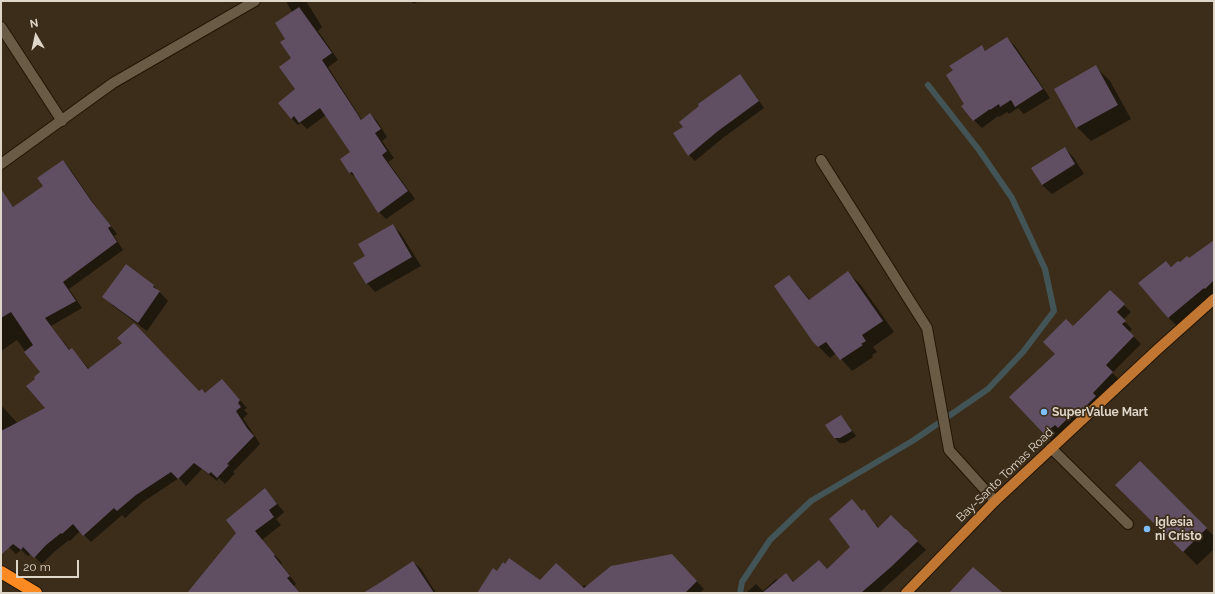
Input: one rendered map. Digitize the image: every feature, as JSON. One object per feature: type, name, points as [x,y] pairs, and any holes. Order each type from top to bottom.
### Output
[{"type":"highway","points":[[1,572],[36,593]]},
{"type":"main road","name":"Bay-Santo Tomas Road","points":[[906,593],[995,501],[1214,299]]},
{"type":"street","points":[[1,164],[114,83],[255,1]]},
{"type":"street","points":[[1,27],[62,121]]},
{"type":"street","points":[[821,160],[927,328],[949,450],[995,501]]},
{"type":"street","points":[[1051,448],[1128,524]]},
{"type":"building","points":[[299,7],[332,53],[322,60],[361,120],[370,113],[381,129],[375,133],[387,151],[382,155],[408,191],[378,213],[352,172],[349,173],[340,159],[350,152],[320,108],[299,123],[294,116],[291,119],[278,103],[295,89],[279,67],[291,58],[280,42],[285,39],[275,23]]},
{"type":"building","points":[[1007,37],[1043,89],[1015,107],[1011,100],[1000,107],[999,104],[973,121],[961,106],[964,104],[946,75],[953,70],[949,66],[982,45],[985,51]]},
{"type":"building","points":[[1096,65],[1118,105],[1076,128],[1054,89]]},
{"type":"building","points":[[740,74],[759,101],[718,131],[688,156],[673,133],[683,127],[679,122],[699,106],[698,104]]},
{"type":"building","points":[[1065,147],[1075,164],[1042,185],[1031,168]]},
{"type":"building","points":[[63,160],[92,202],[111,226],[108,228],[117,242],[63,282],[76,301],[45,318],[69,350],[72,348],[88,369],[122,343],[117,338],[134,323],[199,391],[202,389],[205,393],[222,379],[240,400],[238,403],[241,407],[236,411],[254,436],[227,464],[229,465],[217,478],[211,472],[209,474],[194,463],[178,479],[171,472],[136,495],[117,511],[114,508],[83,536],[73,524],[46,545],[34,558],[23,547],[21,550],[13,544],[1,555],[1,431],[45,408],[26,386],[35,379],[34,377],[40,372],[24,352],[33,345],[11,312],[1,318],[1,189],[13,207],[43,186],[37,178]]},
{"type":"building","points":[[393,224],[412,257],[366,284],[353,263],[365,256],[358,244]]},
{"type":"building","points":[[1214,240],[1214,280],[1205,289],[1204,288],[1168,318],[1138,283],[1166,261],[1171,267],[1187,256],[1189,258]]},
{"type":"building","points":[[126,264],[154,285],[153,287],[160,291],[138,323],[102,297]]},
{"type":"building","points":[[848,271],[883,321],[862,335],[866,341],[861,344],[863,345],[840,360],[826,342],[818,347],[813,342],[774,286],[789,275],[809,300]]},
{"type":"building","points":[[1110,290],[1125,304],[1117,312],[1126,321],[1122,324],[1134,336],[1106,365],[1113,372],[1093,393],[1096,396],[1082,410],[1079,407],[1058,428],[1055,425],[1044,434],[1009,397],[1055,354],[1043,342],[1066,319],[1073,326]]},
{"type":"building","points":[[841,415],[852,431],[840,438],[834,438],[825,425]]},
{"type":"building","points":[[1140,461],[1207,528],[1183,552],[1115,485]]},
{"type":"building","points":[[265,488],[277,504],[269,510],[274,517],[255,531],[275,555],[274,556],[290,576],[287,578],[300,593],[187,593],[236,533],[226,520]]},
{"type":"building","points":[[852,499],[862,511],[864,509],[878,528],[891,515],[918,541],[861,593],[762,593],[786,573],[793,582],[819,560],[827,569],[850,547],[829,519]]},
{"type":"building","points":[[672,554],[697,581],[685,593],[477,593],[493,568],[497,571],[503,562],[505,564],[509,558],[540,580],[556,563],[584,588],[611,566]]},
{"type":"building","points":[[413,561],[434,593],[363,593],[381,582]]},
{"type":"building","points":[[973,567],[1003,593],[949,593]]},
{"type":"waterway","points":[[740,593],[742,582],[770,540],[811,501],[914,440],[988,389],[1023,352],[1054,311],[1045,269],[1012,198],[979,150],[928,85]]},
{"type":"place","name":"SuperValue Mart","points":[[1044,412]]},
{"type":"place","name":"Iglesia ni Cristo","points":[[1147,529]]}]
